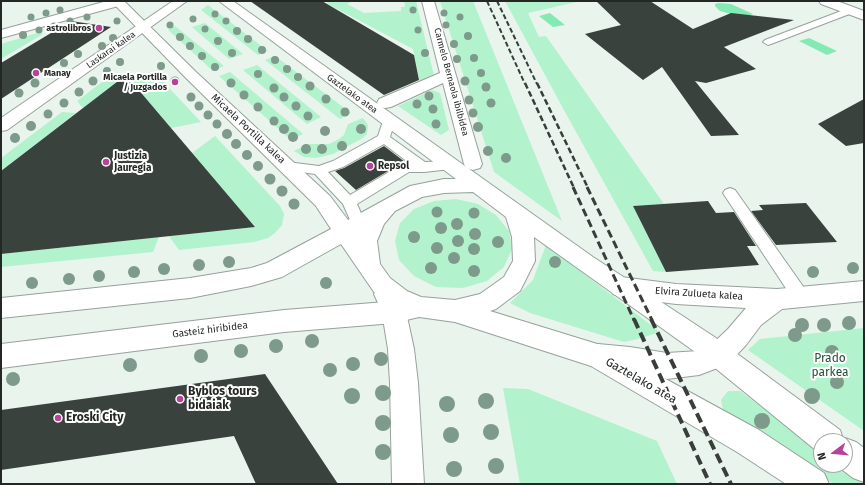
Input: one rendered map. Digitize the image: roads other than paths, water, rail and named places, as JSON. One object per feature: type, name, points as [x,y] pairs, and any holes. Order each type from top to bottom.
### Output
[{"type":"main road","name":"Laskarai kalea","points":[[1,126],[181,1]]},
{"type":"main road","name":"Gaztelako atea","points":[[225,1],[389,121],[480,185],[585,263],[719,354],[819,433]]},
{"type":"main road","name":"Carmelo Bernaola ibilbidea","points":[[428,1],[473,164]]},
{"type":"main road","points":[[825,1],[864,10]]},
{"type":"main road","name":"Micaela Portilla kalea","points":[[117,2],[357,232],[369,265],[382,285],[407,310]]},
{"type":"main road","points":[[1,34],[117,2]]},
{"type":"main road","points":[[845,6],[864,16]]},
{"type":"main road","points":[[385,103],[448,75]]},
{"type":"main road","points":[[1,308],[190,288],[244,278],[274,270],[357,232],[375,220],[388,206],[417,192],[444,186],[480,185]]},
{"type":"main road","name":"Gaztelako atea","points":[[454,311],[487,302],[512,284],[524,261],[523,236],[515,211]]},
{"type":"main road","name":"Elvira Zulueta kalea","points":[[621,287],[676,294],[789,298],[864,291]]},
{"type":"main road","points":[[598,356],[630,359],[667,366],[699,363],[719,354],[737,337],[752,317],[789,298]]},
{"type":"main road","name":"Gaztelako atea","points":[[407,310],[454,311],[598,356],[748,441],[813,484]]},
{"type":"main road","points":[[407,310],[401,349],[404,383],[408,484]]},
{"type":"main road","name":"Gasteiz hiribidea","points":[[1,356],[284,321],[407,310]]},
{"type":"main road","points":[[853,459],[864,467]]},
{"type":"lane","points":[[768,42],[845,6]]},
{"type":"lane","points":[[287,166],[319,170],[338,164],[368,149],[384,138],[389,121]]},
{"type":"lane","points":[[384,138],[424,168]]},
{"type":"lane","points":[[349,202],[406,168],[451,165]]},
{"type":"lane","points":[[319,170],[349,202],[357,232]]},
{"type":"lane","points":[[730,193],[789,298]]},
{"type":"railway","points":[[487,1],[525,84]]},
{"type":"railway","points":[[497,1],[537,84]]},
{"type":"railway","points":[[525,83],[574,188]]},
{"type":"railway","points":[[537,83],[588,188]]},
{"type":"railway","points":[[573,187],[634,320]]},
{"type":"railway","points":[[587,187],[652,320]]},
{"type":"railway","points":[[634,319],[710,484]]},
{"type":"railway","points":[[651,319],[731,484]]},
{"type":"place","name":"astrolibros","points":[[99,28]]},
{"type":"place","name":"Manay","points":[[36,73]]},
{"type":"place","name":"Micaela Portilla / Juzgados","points":[[175,82]]},
{"type":"place","name":"Justizia Jauregia","points":[[106,162]]},
{"type":"place","name":"Repsol","points":[[370,166]]},
{"type":"place","name":"Byblos tours bidaiak","points":[[180,399]]},
{"type":"place","name":"Eroski City","points":[[58,418]]},
{"type":"park label","name":"Prado parkea","points":[[830,366]]}]
